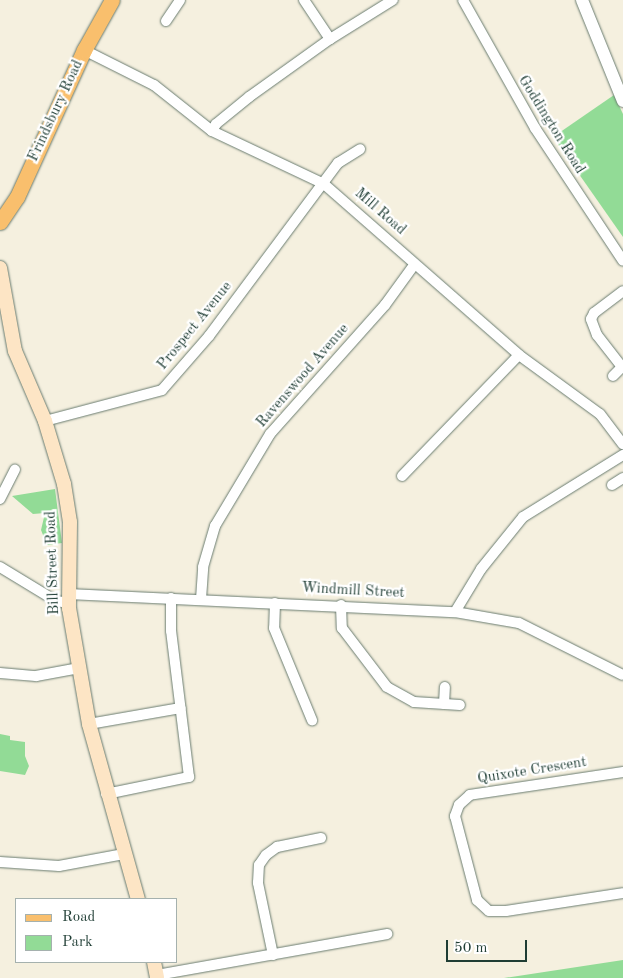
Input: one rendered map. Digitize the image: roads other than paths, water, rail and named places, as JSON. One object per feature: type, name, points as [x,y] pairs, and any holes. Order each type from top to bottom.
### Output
[{"type":"main road","name":"Frindsbury Road","points":[[0,222],[17,197],[84,50],[112,0]]},
{"type":"main road","name":"Bill Street Road","points":[[0,268],[15,350],[45,421],[64,484],[70,522],[69,598],[79,668],[89,724],[107,799],[138,898]]},
{"type":"street","points":[[166,21],[180,0]]},
{"type":"street","points":[[304,0],[330,39]]},
{"type":"street","points":[[212,131],[216,124],[249,97],[330,39],[393,0]]},
{"type":"street","name":"Goddington Road","points":[[462,0],[535,128],[623,261]]},
{"type":"street","points":[[582,0],[620,85],[623,101]]},
{"type":"street","name":"Mill Road","points":[[84,50],[154,85],[212,131],[324,184],[388,237],[414,265],[518,355],[600,414],[623,444]]},
{"type":"street","name":"Prospect Avenue","points":[[45,421],[162,390],[209,336],[338,163],[360,149]]},
{"type":"street","name":"Ravenswood Avenue","points":[[201,599],[204,558],[215,526],[270,434],[385,305],[414,265]]},
{"type":"street","points":[[613,376],[622,367],[597,335],[591,319],[594,313],[623,291]]},
{"type":"street","points":[[402,476],[518,355]]},
{"type":"street","points":[[455,612],[481,568],[523,517],[623,455]]},
{"type":"street","points":[[0,499],[4,483],[15,470]]},
{"type":"street","points":[[612,486],[623,478]]},
{"type":"street","name":"Windmill Street","points":[[0,567],[56,601],[69,598],[171,598],[342,605],[455,612],[519,623],[623,675]]},
{"type":"street","points":[[107,799],[189,777],[171,632],[171,598]]},
{"type":"street","points":[[275,603],[274,628],[312,720]]},
{"type":"street","points":[[342,605],[342,628],[385,685],[411,701],[460,705]]},
{"type":"street","points":[[0,673],[36,676],[79,668]]},
{"type":"street","points":[[444,704],[445,687]]},
{"type":"street","points":[[89,724],[181,708]]},
{"type":"street","name":"Quixote Crescent","points":[[623,772],[470,795],[459,805],[455,816],[477,900],[489,911],[506,911],[623,893]]},
{"type":"street","points":[[273,955],[258,883],[259,865],[266,855],[277,848],[321,838]]},
{"type":"street","points":[[0,862],[59,866],[124,854]]},
{"type":"street","points":[[156,971],[273,955],[387,934]]}]
